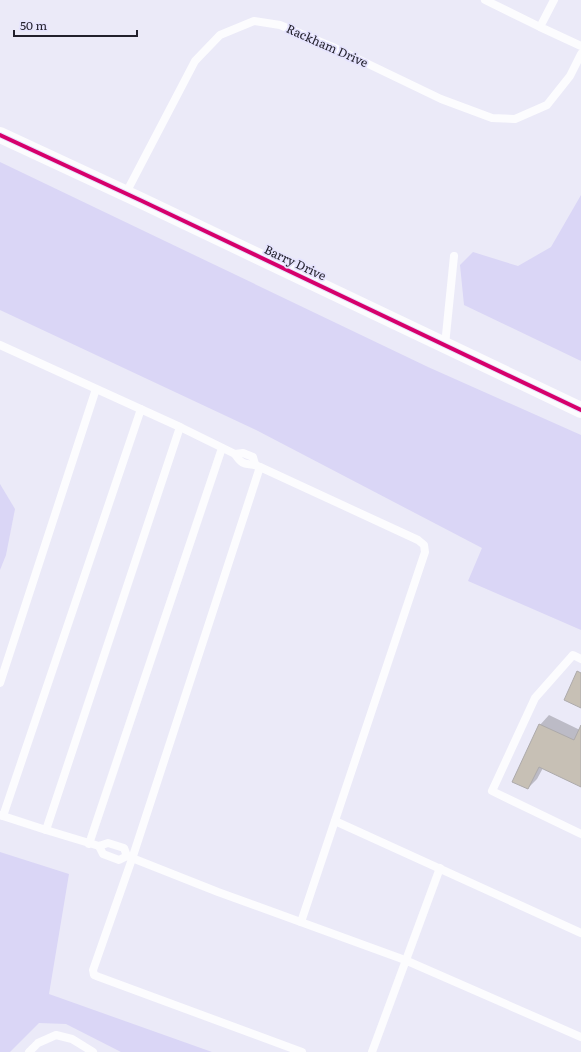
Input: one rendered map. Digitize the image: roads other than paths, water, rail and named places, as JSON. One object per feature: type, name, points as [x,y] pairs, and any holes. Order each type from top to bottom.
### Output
[{"type":"street","name":"Barry Drive","points":[[0,135],[126,193],[581,410]]},
{"type":"lane","points":[[485,0],[581,46]]},
{"type":"lane","points":[[540,27],[554,0]]},
{"type":"lane","name":"Rackham Drive","points":[[126,193],[195,61],[220,35],[254,21],[280,25],[335,48],[441,99],[492,118],[515,119],[547,105],[570,76],[581,54]]},
{"type":"lane","points":[[445,345],[454,256]]},
{"type":"lane","points":[[0,345],[180,427],[235,454],[239,461],[249,466],[258,465],[418,540],[424,545],[425,552],[301,922]]},
{"type":"lane","points":[[0,683],[96,389]]},
{"type":"lane","points":[[141,409],[2,815],[89,844],[99,846],[108,843],[124,848],[130,857],[218,892],[405,960],[581,1036]]},
{"type":"lane","points":[[46,830],[180,427]]},
{"type":"lane","points":[[89,844],[222,448]]},
{"type":"lane","points":[[258,465],[93,970],[94,975],[302,1052]]},
{"type":"lane","points":[[581,659],[573,655],[535,698],[492,791],[581,834]]},
{"type":"lane","points":[[335,821],[581,933]]},
{"type":"lane","points":[[99,846],[103,854],[119,860],[130,857]]},
{"type":"lane","points":[[372,1052],[440,868]]},
{"type":"lane","points":[[29,1052],[38,1043],[56,1035],[72,1039],[93,1052]]}]
